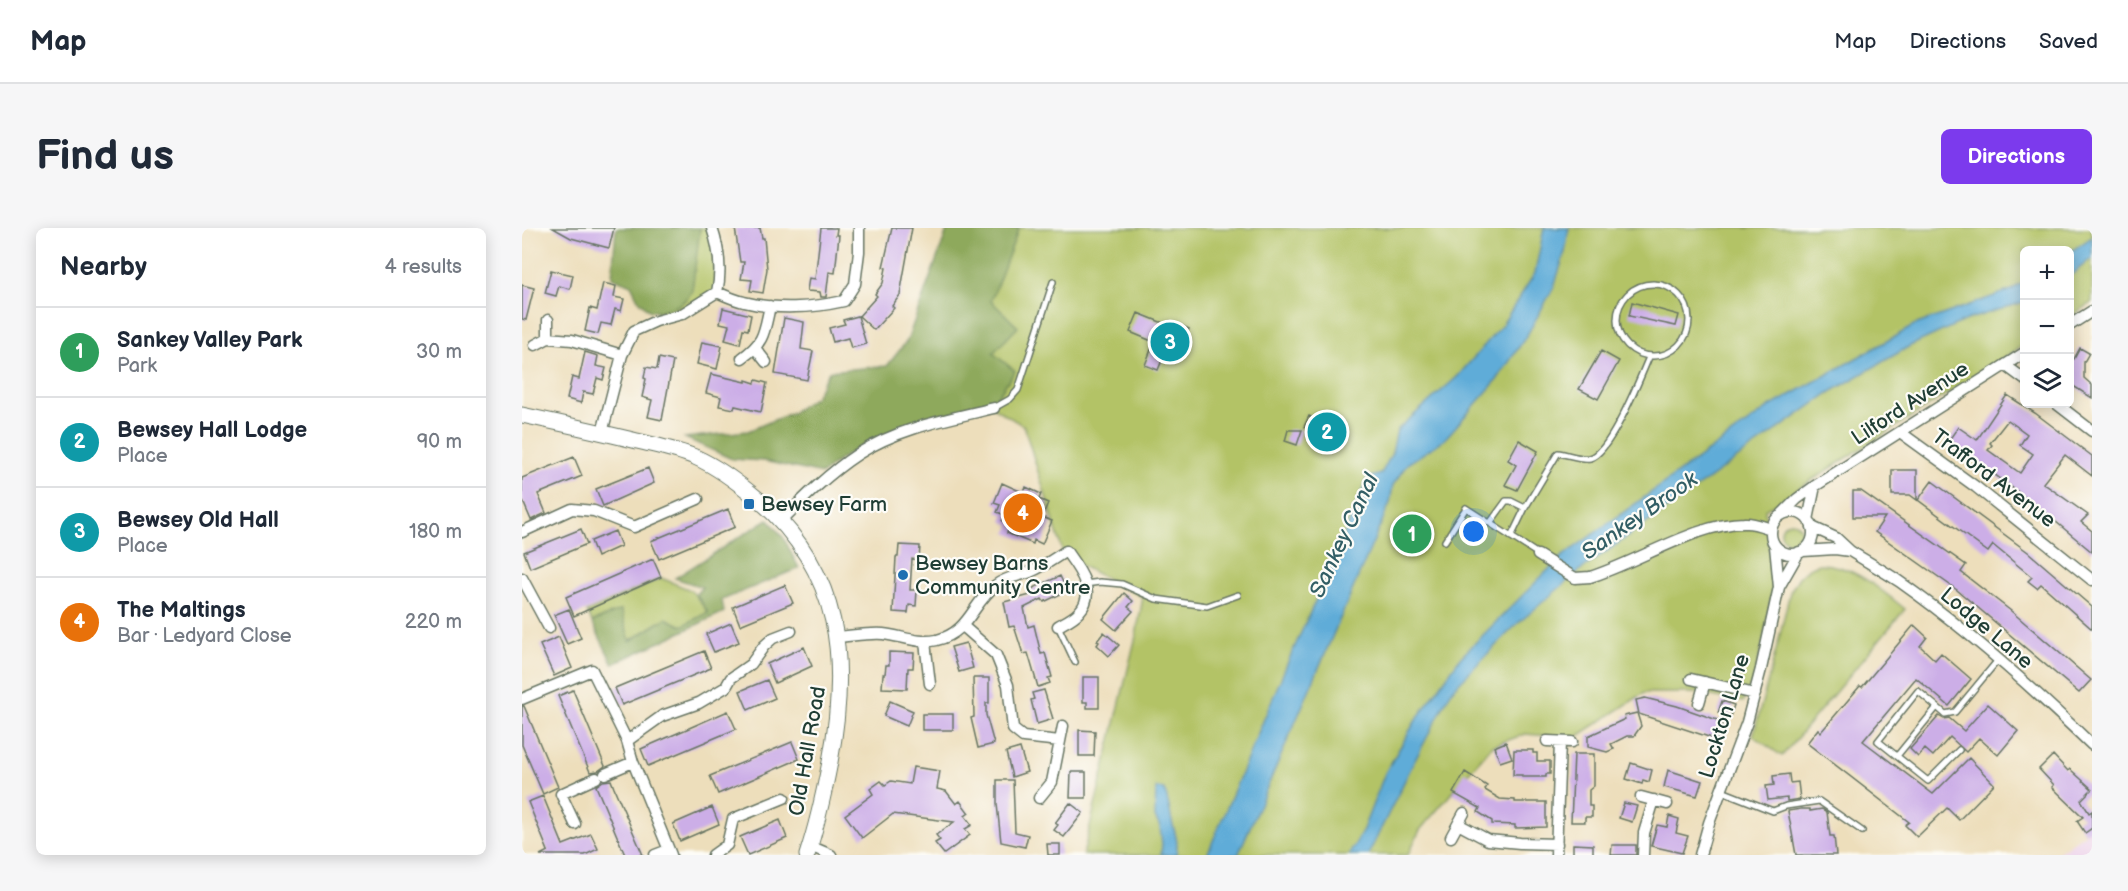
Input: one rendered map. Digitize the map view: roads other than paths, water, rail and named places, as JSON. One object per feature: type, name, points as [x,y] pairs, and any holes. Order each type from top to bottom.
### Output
[{"type":"street","points":[[602,433],[622,355],[634,331],[650,323],[682,314],[717,292],[720,277],[718,249],[712,228]]},
{"type":"street","points":[[717,292],[744,302],[770,306],[822,306],[844,301],[855,285],[860,252],[859,228]]},
{"type":"street","points":[[742,358],[755,348],[763,337],[770,306]]},
{"type":"street","points":[[2074,322],[2092,311]]},
{"type":"street","points":[[548,320],[548,338]]},
{"type":"street","points":[[535,345],[548,338],[572,340],[622,355]]},
{"type":"street","points":[[755,348],[766,362]]},
{"type":"street","name":"Lilford Avenue","points":[[1782,514],[1815,486],[2023,354]]},
{"type":"street","points":[[2005,365],[2020,376]]},
{"type":"street","points":[[781,521],[830,475],[860,453],[903,433],[994,408]]},
{"type":"street","points":[[2062,408],[2092,430]]},
{"type":"street","name":"Old Hall Road","points":[[522,415],[695,457],[750,492],[781,521],[797,540],[814,569],[831,612],[837,637],[840,681],[837,727],[825,792],[808,851]]},
{"type":"street","name":"Trafford Avenue","points":[[1900,432],[1976,487],[2092,580]]},
{"type":"street","points":[[1801,551],[1812,538],[1810,524],[1815,486]]},
{"type":"street","points":[[522,532],[572,509],[594,511],[633,527],[698,499]]},
{"type":"street","points":[[1810,524],[1794,512],[1782,514],[1773,523],[1771,529],[1775,546],[1786,553],[1850,550]]},
{"type":"street","points":[[1538,555],[1575,578],[1590,577],[1680,540],[1727,524],[1746,522],[1771,529]]},
{"type":"street","name":"Lodge Lane","points":[[1810,524],[1836,538],[1850,550],[1912,591],[1998,660],[2092,745]]},
{"type":"street","name":"Lockton Lane","points":[[1700,855],[1755,694],[1779,587],[1775,546]]},
{"type":"street","points":[[837,637],[885,634],[925,642],[947,637],[964,627],[981,600],[996,585],[1008,578],[1032,571],[1066,551],[1085,579],[1087,597],[1080,612],[1058,626]]},
{"type":"street","name":"Lockton Lane","points":[[1779,587],[1801,551]]},
{"type":"street","points":[[523,582],[549,628]]},
{"type":"street","points":[[964,627],[996,656],[1008,685],[1013,729],[1023,737],[1060,741]]},
{"type":"street","points":[[627,741],[662,716],[699,703],[726,687],[731,678],[751,664],[773,638],[791,631]]},
{"type":"street","points":[[925,642],[930,684]]},
{"type":"street","points":[[522,699],[591,670],[627,741],[633,762],[670,852],[655,855]]},
{"type":"street","points":[[1691,679],[1755,694]]},
{"type":"street","points":[[1699,703],[1705,682]]},
{"type":"street","points":[[1039,798],[1052,782],[1063,726]]},
{"type":"street","points":[[1546,741],[1572,742]]},
{"type":"street","points":[[1458,824],[1488,840],[1557,849],[1560,742]]},
{"type":"street","points":[[575,824],[561,794],[633,762]]},
{"type":"street","points":[[1641,797],[1667,804]]},
{"type":"street","points":[[713,855],[727,845],[733,819],[784,798]]},
{"type":"street","points":[[1643,855],[1644,833],[1654,800]]},
{"type":"street","points":[[1451,837],[1464,813]]},
{"type":"street","points":[[808,851],[831,855]]},
{"type":"lane","points":[[994,408],[1010,399],[1018,390],[1053,282]]},
{"type":"lane","points":[[1653,284],[1665,286],[1676,292],[1688,311],[1689,323],[1680,344],[1671,352],[1649,357],[1627,346],[1616,324],[1617,312],[1622,300],[1630,291],[1653,284]]},
{"type":"lane","points":[[1511,537],[1558,453],[1588,459],[1598,453],[1633,397],[1649,357]]},
{"type":"lane","points":[[1490,523],[1506,501],[1526,508]]},
{"type":"lane","points":[[1445,541],[1466,508],[1538,555]]},
{"type":"lane","points":[[1086,584],[1116,583],[1156,599],[1207,606],[1238,595]]},
{"type":"lane","points":[[1058,626],[1075,662]]},
{"type":"lane","points":[[1959,750],[1928,781],[1878,741],[1918,691],[1945,714],[1956,712],[1998,660]]},
{"type":"lane","points":[[1897,756],[1937,707]]},
{"type":"lane","points":[[1722,791],[1773,810],[1819,801],[1862,831]]},
{"type":"water","points":[[1544,228],[1569,228],[1565,252],[1554,287],[1527,335],[1497,380],[1444,440],[1407,464],[1393,485],[1390,503],[1238,855],[1207,855],[1367,478],[1381,474],[1392,453],[1397,430],[1457,377],[1502,325],[1535,273]]},
{"type":"water","points":[[2092,237],[2092,258],[2074,273],[2074,249]]},
{"type":"water","name":"Sankey Brook","points":[[2020,284],[2020,303],[1966,320],[1910,346],[1829,393],[1578,572],[1516,625],[1452,690],[1368,855],[1349,855],[1362,832],[1385,773],[1416,720],[1460,658],[1560,558],[1771,406],[1917,324],[2011,290]]},
{"type":"water","points":[[1156,788],[1164,789],[1177,840],[1176,855],[1161,855],[1160,827],[1155,817]]},
{"type":"place","name":"Bewsey Old Hall","points":[[1170,342]]},
{"type":"place","name":"Bewsey Hall Lodge","points":[[1327,432]]},
{"type":"place","name":"Bewsey Farm","points":[[749,504]]},
{"type":"place","name":"The Maltings","points":[[1023,513]]},
{"type":"place","name":"Sankey Valley Park","points":[[1412,534]]},
{"type":"place","name":"Bewsey Barns Community Centre","points":[[903,575]]},
{"type":"water label","name":"Sankey Canal","points":[[1343,535]]}]
